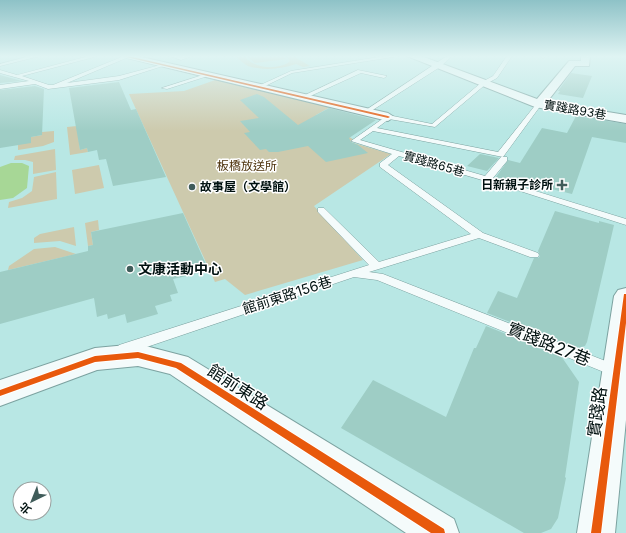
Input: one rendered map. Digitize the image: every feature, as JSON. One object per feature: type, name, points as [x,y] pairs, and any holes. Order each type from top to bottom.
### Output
[{"type":"street","points":[[233,81],[388,117]]},
{"type":"street","name":"實踐路93巷","points":[[478,81],[540,104],[626,119]]},
{"type":"street","points":[[540,104],[558,81]]},
{"type":"street","name":"實踐路","points":[[596,533],[621,373],[626,296]]},
{"type":"street","name":"館前東路","points":[[0,393],[95,359],[138,355],[178,365],[440,533]]},
{"type":"lane","points":[[32,81],[48,87],[96,81]]},
{"type":"lane","points":[[54,86],[67,81]]},
{"type":"lane","points":[[165,88],[189,81]]},
{"type":"lane","points":[[259,87],[272,81]]},
{"type":"lane","points":[[304,97],[338,81]]},
{"type":"lane","points":[[366,112],[415,81]]},
{"type":"lane","points":[[388,117],[433,126],[488,81]]},
{"type":"lane","points":[[0,87],[36,82]]},
{"type":"lane","name":"實踐路65巷","points":[[372,128],[474,151],[500,155],[540,104]]},
{"type":"lane","name":"實踐路65巷","points":[[388,117],[355,141],[626,222]]},
{"type":"lane","points":[[397,154],[383,165],[479,235],[534,255]]},
{"type":"lane","points":[[486,179],[504,159]]},
{"type":"lane","points":[[321,210],[377,266]]},
{"type":"lane","name":"館前東路156巷","points":[[95,359],[172,332],[479,235]]},
{"type":"lane","name":"實踐路27巷","points":[[352,274],[379,277],[621,373]]},
{"type":"green space","name":"板橋放送所","points":[[213,81],[226,81],[332,106],[316,115],[354,140],[350,142],[391,154],[314,206],[363,260],[245,295],[225,279],[215,282],[129,94],[184,91]]},
{"type":"green space","points":[[77,126],[80,150],[87,148],[88,152],[70,155],[67,127]]},
{"type":"green space","points":[[54,131],[54,142],[43,146],[18,150],[18,145],[31,137],[42,135],[42,132]]},
{"type":"green space","points":[[55,149],[56,170],[33,174],[33,162],[14,160],[15,156]]},
{"type":"green space","points":[[99,165],[104,188],[75,194],[72,170]]},
{"type":"green space","points":[[56,172],[57,199],[8,208],[9,202],[22,198],[32,191],[34,177]]},
{"type":"green space","points":[[98,220],[99,230],[91,232],[93,245],[88,246],[85,223]]},
{"type":"green space","points":[[74,227],[76,246],[60,241],[34,243],[34,238],[40,234]]},
{"type":"green space","points":[[55,247],[76,254],[8,270],[9,266],[34,249]]},
{"type":"shaded area","points":[[11,163],[22,163],[29,166],[27,188],[13,198],[0,200],[0,167]]},
{"type":"building","points":[[0,81],[22,81],[0,83]]},
{"type":"building","points":[[565,81],[590,81],[583,98],[558,94],[560,91],[558,91]]},
{"type":"building","points":[[119,82],[131,110],[136,109],[166,177],[113,186],[106,159],[99,160],[97,150],[88,152],[87,148],[80,150],[69,88]]},
{"type":"building","points":[[35,86],[44,89],[42,135],[31,137],[31,143],[0,148],[0,90]]},
{"type":"building","points":[[257,94],[264,97],[298,125],[329,108],[376,120],[349,138],[351,142],[358,145],[368,153],[326,162],[308,146],[278,152],[269,152],[266,149],[260,150],[244,133],[250,132],[240,121],[259,118],[240,100]]},
{"type":"building","points":[[576,116],[626,124],[626,143],[592,137],[572,194],[523,182],[521,185],[496,177],[508,160],[520,163],[542,128],[567,133]]},
{"type":"building","points":[[480,154],[499,158],[487,171],[467,166]]},
{"type":"building","points":[[555,211],[599,223],[599,221],[614,225],[587,342],[585,346],[577,348],[487,313],[498,291],[517,298],[534,258],[538,258],[540,256],[538,251]]},
{"type":"building","points":[[183,213],[209,271],[173,279],[178,293],[170,295],[172,301],[155,306],[158,314],[127,323],[125,314],[108,319],[107,314],[97,317],[94,298],[0,324],[0,272],[88,251],[88,246],[93,245],[91,232]]},
{"type":"building","points":[[486,326],[561,356],[579,382],[566,478],[558,518],[551,529],[541,533],[524,533],[341,428],[373,380],[446,417],[474,348],[476,348]]},
{"type":"cycle path","points":[[231,81],[388,117]]},
{"type":"cycle path","points":[[596,533],[626,296]]},
{"type":"cycle path","points":[[0,393],[95,359],[138,355],[178,365],[440,533]]},
{"type":"place","name":"日新親子診所","points":[[562,185]]},
{"type":"place","name":"故事屋（文學館）","points":[[192,187]]},
{"type":"place","name":"文康活動中心","points":[[130,269]]}]
